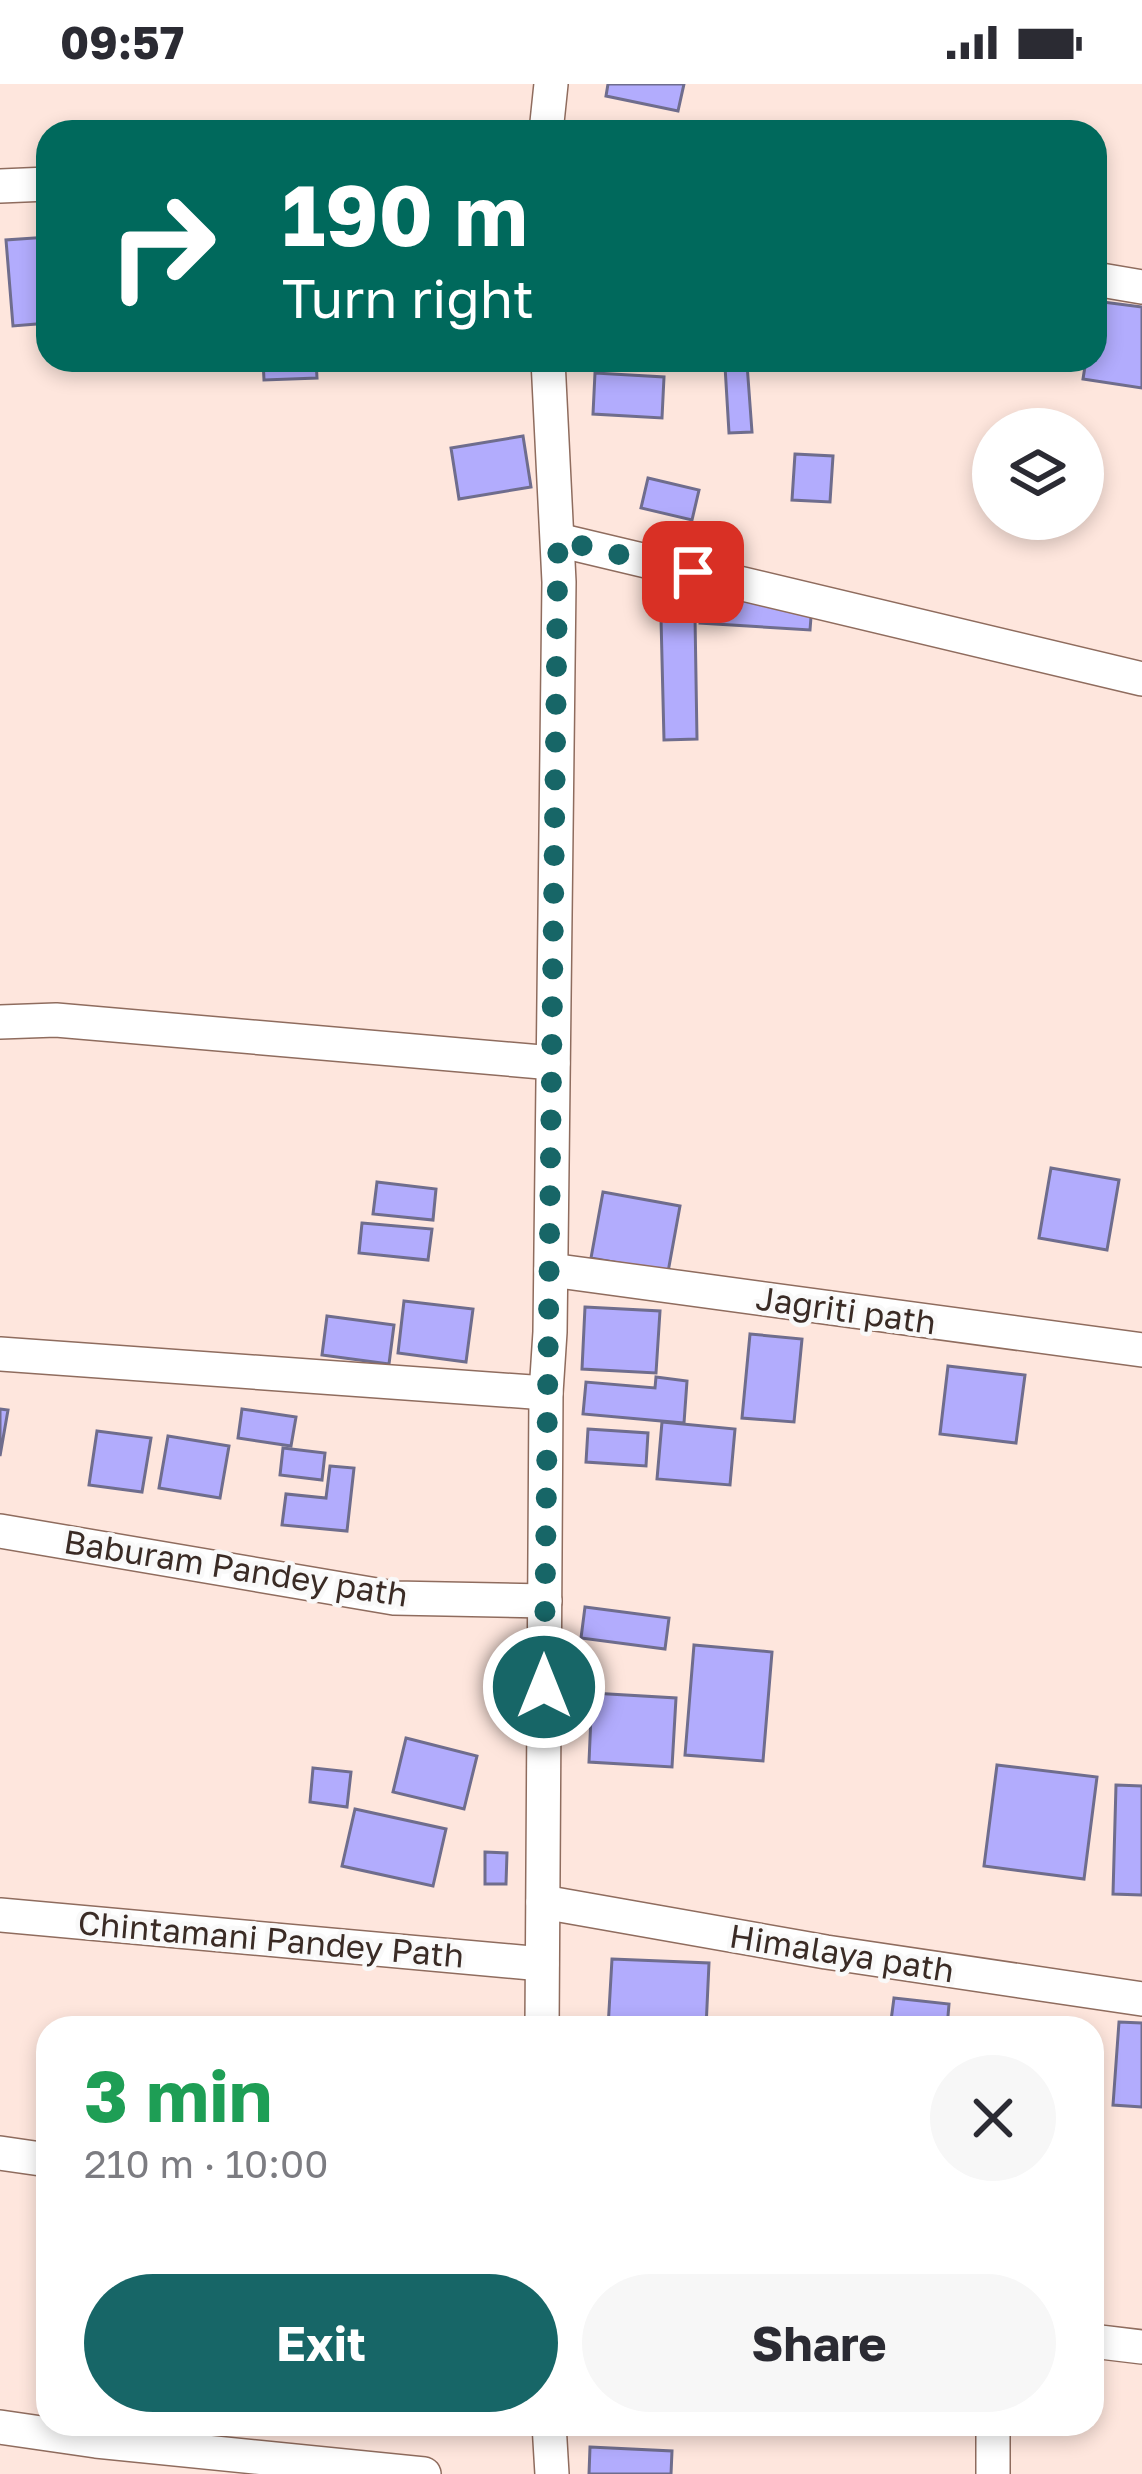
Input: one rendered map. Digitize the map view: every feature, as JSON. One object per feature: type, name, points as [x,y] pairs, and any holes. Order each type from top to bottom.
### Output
[{"type":"street","points":[[547,120],[551,84]]},
{"type":"street","points":[[0,186],[36,184]]},
{"type":"street","points":[[1107,281],[1142,286]]},
{"type":"street","points":[[542,2016],[558,540],[549,372]]},
{"type":"street","points":[[558,540],[1142,679]]},
{"type":"street","points":[[0,1022],[56,1020],[553,1063]]},
{"type":"street","name":"Jagriti path","points":[[551,1270],[1142,1350]]},
{"type":"street","points":[[0,1354],[546,1393]]},
{"type":"street","name":"Baburam Pandey path","points":[[0,1531],[394,1598],[545,1601]]},
{"type":"street","name":"Himalaya path","points":[[543,1902],[826,1952],[1142,1999]]},
{"type":"street","name":"Chintamani Pandey Path","points":[[0,1915],[542,1964]]},
{"type":"street","points":[[0,2153],[36,2158]]},
{"type":"street","points":[[1104,2342],[1142,2347]]},
{"type":"street","points":[[0,2427],[36,2432]]},
{"type":"street","points":[[62,2436],[424,2474]]},
{"type":"street","points":[[549,2436],[551,2474]]},
{"type":"street","points":[[993,2436],[993,2474]]},
{"type":"building","points":[[608,84],[684,84],[678,111],[606,96]]},
{"type":"building","points":[[36,238],[36,324],[13,326],[6,240]]},
{"type":"building","points":[[1107,303],[1142,307],[1142,388],[1083,379],[1084,372],[1107,372]]},
{"type":"building","points":[[264,372],[317,372],[317,378],[264,380]]},
{"type":"building","points":[[725,372],[748,372],[752,432],[729,433]]},
{"type":"building","points":[[595,373],[664,377],[662,418],[593,414]]},
{"type":"building","points":[[523,436],[531,487],[459,499],[451,448]]},
{"type":"building","points":[[795,454],[833,456],[830,502],[792,500]]},
{"type":"building","points":[[648,478],[699,490],[692,520],[641,508]]},
{"type":"building","points":[[702,597],[812,604],[810,630],[700,623]]},
{"type":"building","points":[[695,617],[697,739],[664,740],[661,618]]},
{"type":"building","points":[[1051,1168],[1119,1180],[1107,1250],[1039,1238]]},
{"type":"building","points":[[377,1182],[436,1189],[433,1220],[373,1214]]},
{"type":"building","points":[[603,1192],[680,1206],[668,1272],[591,1258]]},
{"type":"building","points":[[362,1223],[432,1229],[428,1260],[359,1253]]},
{"type":"building","points":[[404,1301],[473,1309],[466,1362],[398,1353]]},
{"type":"building","points":[[585,1307],[660,1311],[656,1373],[582,1369]]},
{"type":"building","points":[[327,1316],[394,1325],[389,1364],[322,1355]]},
{"type":"building","points":[[750,1334],[802,1339],[794,1422],[742,1418]]},
{"type":"building","points":[[948,1366],[1025,1375],[1016,1443],[940,1434]]},
{"type":"building","points":[[656,1377],[687,1381],[684,1423],[583,1414],[586,1382],[655,1388]]},
{"type":"building","points":[[0,1409],[8,1410],[0,1456]]},
{"type":"building","points":[[242,1409],[296,1417],[291,1446],[238,1438]]},
{"type":"building","points":[[662,1422],[735,1429],[730,1485],[657,1479]]},
{"type":"building","points":[[588,1429],[648,1433],[646,1466],[586,1462]]},
{"type":"building","points":[[97,1431],[151,1438],[142,1492],[89,1485]]},
{"type":"building","points":[[168,1436],[229,1446],[220,1498],[159,1488]]},
{"type":"building","points":[[283,1448],[325,1453],[322,1480],[280,1475]]},
{"type":"building","points":[[330,1466],[354,1468],[347,1531],[282,1525],[286,1494],[326,1498]]},
{"type":"building","points":[[585,1607],[669,1618],[665,1649],[581,1638]]},
{"type":"building","points":[[694,1645],[772,1652],[763,1761],[685,1755]]},
{"type":"building","points":[[592,1693],[676,1698],[672,1767],[589,1762]]},
{"type":"building","points":[[406,1738],[477,1756],[464,1809],[393,1792]]},
{"type":"building","points":[[997,1765],[1097,1777],[1084,1879],[984,1866]]},
{"type":"building","points":[[313,1768],[351,1772],[347,1807],[310,1802]]},
{"type":"building","points":[[1116,1785],[1142,1786],[1142,1895],[1113,1894]]},
{"type":"building","points":[[355,1809],[446,1829],[433,1886],[342,1866]]},
{"type":"building","points":[[485,1852],[507,1853],[506,1884],[485,1884]]},
{"type":"building","points":[[612,1959],[709,1963],[707,2016],[609,2016]]},
{"type":"building","points":[[894,1998],[949,2004],[948,2016],[892,2016]]},
{"type":"building","points":[[1119,2022],[1142,2023],[1142,2107],[1113,2105]]},
{"type":"building","points":[[590,2447],[672,2451],[671,2474],[589,2474]]},
{"type":"route","points":[[544,1687],[558,540],[693,572]]}]
